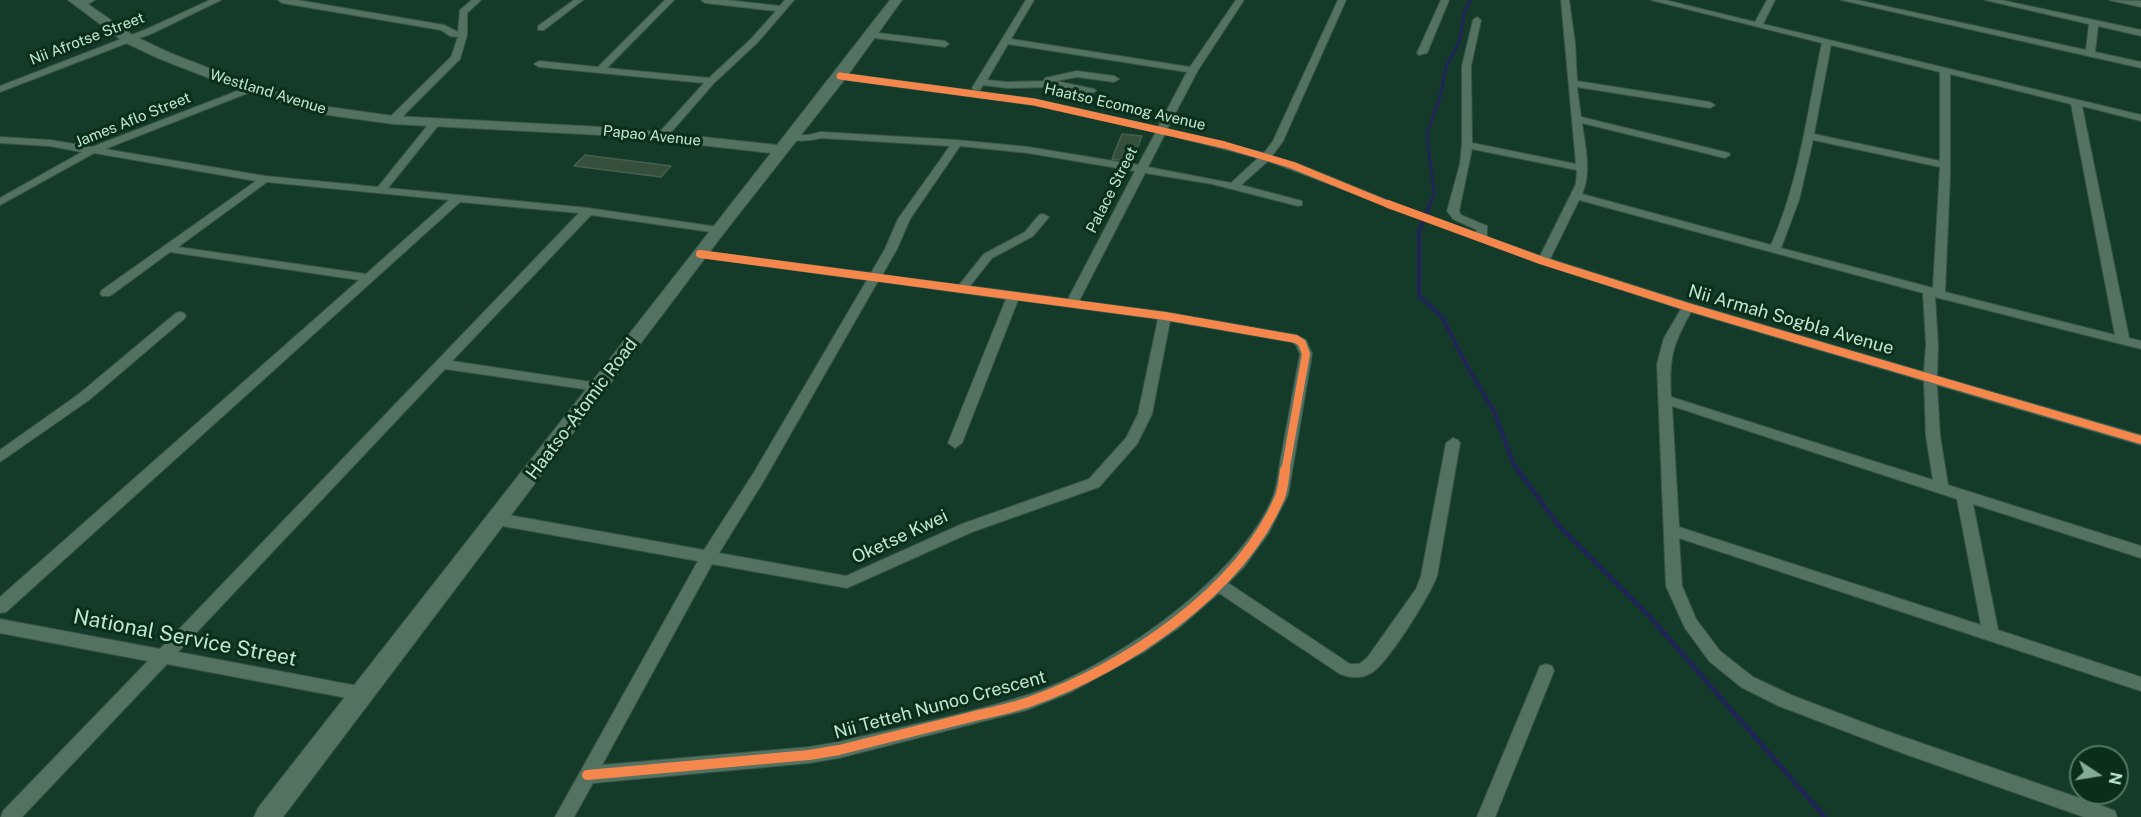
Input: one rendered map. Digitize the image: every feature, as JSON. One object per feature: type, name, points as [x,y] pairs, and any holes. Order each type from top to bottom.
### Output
[{"type":"main road","name":"Haatso-Atomic Road","points":[[267,817],[718,230],[840,76],[896,0]]},
{"type":"main road","name":"Westland Avenue","points":[[82,2],[129,39],[200,71],[250,89],[328,111],[393,120],[552,127]]},
{"type":"main road","name":"Papao Avenue","points":[[552,127],[662,136],[781,150]]},
{"type":"street","name":"Nii Afrotse Street","points":[[0,89],[129,39],[216,0]]},
{"type":"street","points":[[282,0],[444,28],[463,35]]},
{"type":"street","points":[[393,120],[459,53],[463,35],[464,10],[477,0]]},
{"type":"street","points":[[541,28],[579,0]]},
{"type":"street","points":[[601,69],[670,0]]},
{"type":"street","points":[[705,0],[782,9]]},
{"type":"street","points":[[662,136],[711,81],[754,41],[790,0]]},
{"type":"street","points":[[974,93],[1030,0]]},
{"type":"street","name":"Palace Street","points":[[1071,305],[1193,70],[1240,0]]},
{"type":"street","points":[[1234,186],[1266,157],[1284,129],[1342,0]]},
{"type":"street","points":[[1422,53],[1445,0]]},
{"type":"street","points":[[1543,261],[1581,184],[1582,168],[1565,0]]},
{"type":"street","points":[[1654,0],[2141,118]]},
{"type":"street","points":[[1758,24],[1771,0]]},
{"type":"street","points":[[1845,0],[2141,65]]},
{"type":"street","points":[[1989,0],[2141,33]]},
{"type":"street","points":[[2113,0],[2141,4]]},
{"type":"street","points":[[1477,20],[1467,49],[1467,145],[1453,211],[1457,217],[1483,228],[1481,238]]},
{"type":"street","points":[[444,28],[462,21]]},
{"type":"street","points":[[2090,53],[2094,23]]},
{"type":"street","points":[[870,35],[945,44]]},
{"type":"street","points":[[1007,41],[1193,70]]},
{"type":"street","points":[[1774,250],[1796,197],[1827,41]]},
{"type":"street","points":[[539,64],[711,81]]},
{"type":"street","points":[[1941,488],[1933,436],[1930,394],[1934,292],[1945,165],[1945,70]]},
{"type":"street","points":[[981,82],[1007,85],[1037,83],[1072,74],[1114,79]]},
{"type":"street","name":"Haatso Ecomog Avenue","points":[[840,76],[974,93],[1076,110],[1161,129],[1266,157],[1436,222]]},
{"type":"street","points":[[1037,83],[1091,91]]},
{"type":"street","points":[[1572,83],[1710,105]]},
{"type":"street","name":"James Aflo Street","points":[[0,202],[91,151],[250,89]]},
{"type":"street","points":[[2076,103],[2123,341]]},
{"type":"street","points":[[1576,119],[1725,155]]},
{"type":"street","points":[[381,190],[436,122]]},
{"type":"street","points":[[791,137],[808,138],[822,135],[957,143],[1028,150],[1234,186],[1298,203]]},
{"type":"street","points":[[1808,136],[1945,165]]},
{"type":"street","points":[[0,140],[50,143],[264,179],[588,211],[718,230]]},
{"type":"street","points":[[564,817],[709,556],[758,478],[891,249],[904,219],[957,143]]},
{"type":"street","points":[[1467,145],[1582,168]]},
{"type":"street","points":[[106,292],[170,249],[264,179]]},
{"type":"street","points":[[1577,196],[1774,250],[2141,345]]},
{"type":"street","points":[[0,607],[458,198]]},
{"type":"street","points":[[10,817],[588,211]]},
{"type":"street","points":[[961,290],[988,256],[1029,234],[1043,217]]},
{"type":"street","name":"Nii Armah Sogbla Avenue","points":[[1436,222],[1543,261],[1688,307],[2141,440]]},
{"type":"street","points":[[170,249],[371,278]]},
{"type":"street","name":"Nii Tetteh Nunoo Crescent","points":[[587,776],[819,753],[1027,703],[1053,694],[1125,655],[1176,619],[1217,584],[1260,537],[1281,495],[1304,365],[1305,349],[1296,339],[1165,316],[873,279],[700,254]]},
{"type":"street","points":[[955,443],[1014,297]]},
{"type":"street","points":[[1688,307],[1670,338],[1663,364],[1674,586],[1681,608],[1712,653],[1734,673],[1761,690],[1858,728],[2108,817]]},
{"type":"street","points":[[0,457],[84,397],[180,316]]},
{"type":"street","name":"Oketse Kwei","points":[[497,519],[848,582],[967,528],[1094,483],[1132,441],[1145,414],[1165,316]]},
{"type":"street","points":[[443,364],[598,387]]},
{"type":"street","points":[[1664,399],[2141,552]]},
{"type":"street","points":[[1217,584],[1341,667],[1353,672],[1363,671],[1374,663],[1423,592],[1429,576],[1454,443]]},
{"type":"street","points":[[1964,495],[1990,635]]},
{"type":"street","points":[[1671,530],[2141,684]]},
{"type":"street","name":"National Service Street","points":[[0,626],[363,694]]},
{"type":"street","points":[[1486,817],[1546,671]]},
{"type":"building","points":[[1122,134],[1142,136],[1132,162],[1112,159]]},
{"type":"building","points":[[585,155],[671,166],[661,177],[574,166]]},
{"type":"waterway","points":[[1429,206],[1434,194],[1427,134],[1440,97],[1446,67],[1460,40],[1464,13],[1471,0]]},
{"type":"waterway","points":[[1430,204],[1419,232],[1419,296],[1442,317],[1468,368],[1494,411],[1513,463],[1519,472]]},
{"type":"waterway","points":[[1518,470],[1559,526],[1651,618],[1825,817]]},
{"type":"cycle path","points":[[840,76],[1034,102],[1225,145],[1292,165],[1395,207],[1543,261],[1688,307],[2141,440]]},
{"type":"cycle path","points":[[587,775],[809,755],[839,750],[1027,703],[1101,670],[1175,622],[1208,594],[1238,563],[1263,530],[1281,495],[1306,354],[1302,343],[1296,339],[1165,316],[700,254]]}]
